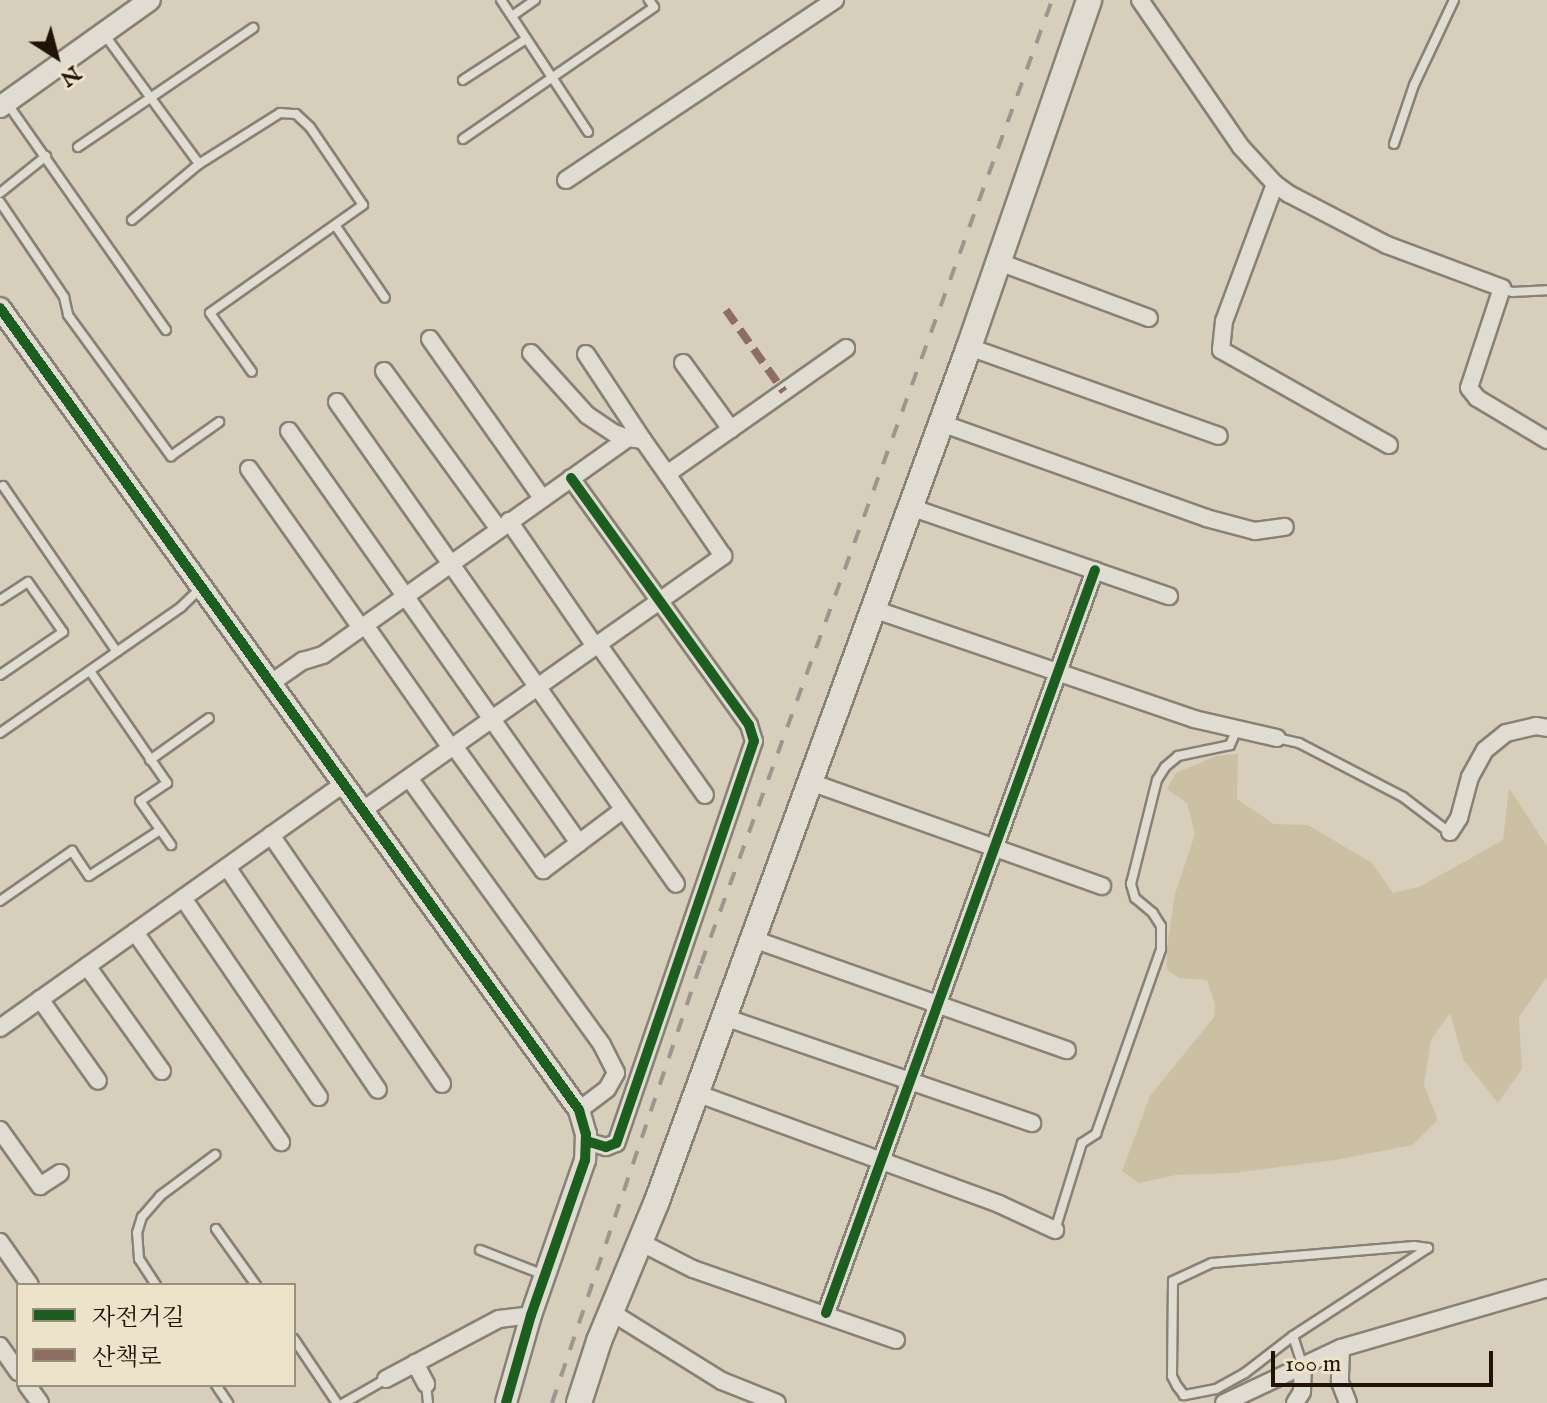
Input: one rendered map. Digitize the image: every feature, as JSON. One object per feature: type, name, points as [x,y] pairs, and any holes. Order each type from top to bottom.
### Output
[{"type":"main road","points":[[579,1403],[753,939],[969,347],[1089,0]]},
{"type":"street","points":[[566,180],[835,0]]},
{"type":"street","points":[[1140,0],[1241,147],[1275,184],[1387,245],[1502,288],[1469,388],[1477,398],[1547,440]]},
{"type":"street","points":[[4,105],[147,1]]},
{"type":"street","points":[[1275,184],[1224,321],[1221,350],[1389,445]]},
{"type":"street","points":[[999,262],[1149,318]]},
{"type":"street","points":[[0,308],[579,1110],[586,1141],[585,1160],[531,1315],[506,1403]]},
{"type":"street","points":[[430,339],[542,498]]},
{"type":"street","points":[[969,347],[1219,436]]},
{"type":"street","points":[[667,474],[846,348]]},
{"type":"street","points":[[531,353],[587,415],[614,433],[636,439]]},
{"type":"street","points":[[363,810],[723,556],[667,474],[636,439],[586,354]]},
{"type":"street","points":[[683,363],[731,429]]},
{"type":"street","points":[[384,371],[597,645],[705,795]]},
{"type":"street","points":[[337,402],[676,884]]},
{"type":"street","points":[[941,423],[1206,518],[1255,531],[1285,527]]},
{"type":"street","points":[[289,431],[579,843]]},
{"type":"street","points":[[271,683],[303,661],[323,655],[542,498],[636,439]]},
{"type":"street","points":[[249,469],[543,870],[623,810]]},
{"type":"street","points":[[571,478],[749,725],[754,741],[616,1143],[606,1147],[586,1141]]},
{"type":"street","points":[[910,507],[1169,596]]},
{"type":"street","points":[[826,1313],[1095,570]]},
{"type":"street","points":[[873,609],[1194,719],[1277,738]]},
{"type":"street","points":[[1450,832],[1459,818],[1470,777],[1485,750],[1506,733],[1536,726],[1547,728]]},
{"type":"street","points":[[409,778],[602,1045],[616,1073],[607,1089],[579,1110]]},
{"type":"street","points":[[810,782],[1102,886]]},
{"type":"street","points":[[0,1028],[343,784]]},
{"type":"street","points":[[271,835],[442,1084]]},
{"type":"street","points":[[227,867],[378,1090]]},
{"type":"street","points":[[183,898],[319,1097]]},
{"type":"street","points":[[135,932],[281,1142]]},
{"type":"street","points":[[753,939],[1067,1050]]},
{"type":"street","points":[[87,966],[162,1071]]},
{"type":"street","points":[[40,999],[98,1081]]},
{"type":"street","points":[[724,1017],[1032,1123]]},
{"type":"street","points":[[696,1093],[999,1204],[1055,1230]]},
{"type":"street","points":[[0,1130],[40,1186],[60,1173]]},
{"type":"street","points":[[0,1242],[29,1283]]},
{"type":"street","points":[[640,1242],[693,1269],[896,1340]]},
{"type":"street","points":[[1224,1403],[1341,1348],[1547,1288]]},
{"type":"street","points":[[611,1312],[712,1375],[777,1403]]},
{"type":"street","points":[[386,1379],[499,1319],[531,1315]]},
{"type":"street","points":[[0,1346],[16,1369]]},
{"type":"street","points":[[1341,1348],[1340,1382],[1348,1403]]},
{"type":"street","points":[[415,1363],[426,1384]]},
{"type":"street","points":[[1295,1403],[1302,1392],[1303,1367]]},
{"type":"lane","points":[[501,0],[588,132]]},
{"type":"lane","points":[[512,16],[535,0]]},
{"type":"lane","points":[[463,139],[654,7],[649,0]]},
{"type":"lane","points":[[1394,144],[1414,85],[1454,0]]},
{"type":"lane","points":[[78,147],[253,28]]},
{"type":"lane","points":[[103,33],[199,164]]},
{"type":"lane","points":[[463,80],[526,39]]},
{"type":"lane","points":[[4,105],[46,156],[166,330]]},
{"type":"lane","points":[[132,220],[199,164],[280,113],[296,114],[310,127],[363,205],[210,313],[252,372]]},
{"type":"lane","points":[[0,193],[46,156]]},
{"type":"lane","points":[[0,202],[64,297],[68,315],[171,456],[219,422]]},
{"type":"lane","points":[[335,225],[385,298]]},
{"type":"lane","points":[[1502,288],[1512,292],[1547,290]]},
{"type":"lane","points":[[3,486],[117,652]]},
{"type":"lane","points":[[0,600],[28,582],[63,632],[0,675]]},
{"type":"lane","points":[[0,733],[181,607],[202,588]]},
{"type":"lane","points":[[90,671],[167,783],[140,801],[171,845]]},
{"type":"lane","points":[[150,760],[209,718]]},
{"type":"lane","points":[[1055,1230],[1082,1143],[1096,1134],[1161,949],[1161,926],[1153,913],[1135,898],[1131,884],[1157,780],[1165,767],[1178,756],[1230,745],[1237,729]]},
{"type":"lane","points":[[1277,738],[1299,743],[1403,797],[1450,832]]},
{"type":"lane","points":[[0,901],[72,851],[89,876],[160,830]]},
{"type":"lane","points":[[155,1283],[139,1259],[137,1233],[142,1217],[160,1196],[215,1155]]},
{"type":"lane","points":[[216,1229],[255,1283]]},
{"type":"lane","points":[[1414,1246],[1428,1248],[1293,1336],[1245,1373],[1216,1389],[1184,1395],[1172,1376],[1173,1281],[1212,1263],[1414,1246]]},
{"type":"lane","points":[[480,1250],[545,1275]]},
{"type":"lane","points":[[1293,1336],[1303,1367]]},
{"type":"lane","points":[[296,1342],[337,1403]]},
{"type":"lane","points":[[344,1403],[386,1379]]},
{"type":"lane","points":[[426,1384],[428,1403]]},
{"type":"shaded area","points":[[1238,754],[1237,799],[1274,824],[1308,825],[1372,863],[1393,893],[1419,887],[1503,840],[1509,788],[1547,846],[1547,977],[1519,1017],[1522,1069],[1498,1103],[1463,1059],[1450,1013],[1431,1040],[1424,1085],[1438,1120],[1413,1145],[1335,1160],[1232,1173],[1176,1175],[1139,1183],[1122,1171],[1150,1096],[1214,1017],[1215,1004],[1207,980],[1179,978],[1167,970],[1167,947],[1175,894],[1195,834],[1187,803],[1167,789],[1176,773],[1216,756]]},
{"type":"railway","points":[[552,1403],[701,964],[1052,0]]},
{"type":"marked path","points":[[726,310],[784,392]]},
{"type":"cycle path","points":[[0,308],[579,1110],[586,1134],[585,1160],[531,1315],[506,1403]]},
{"type":"cycle path","points":[[571,478],[749,725],[754,741],[616,1143],[606,1147],[586,1141]]},
{"type":"cycle path","points":[[826,1313],[1095,570]]}]
